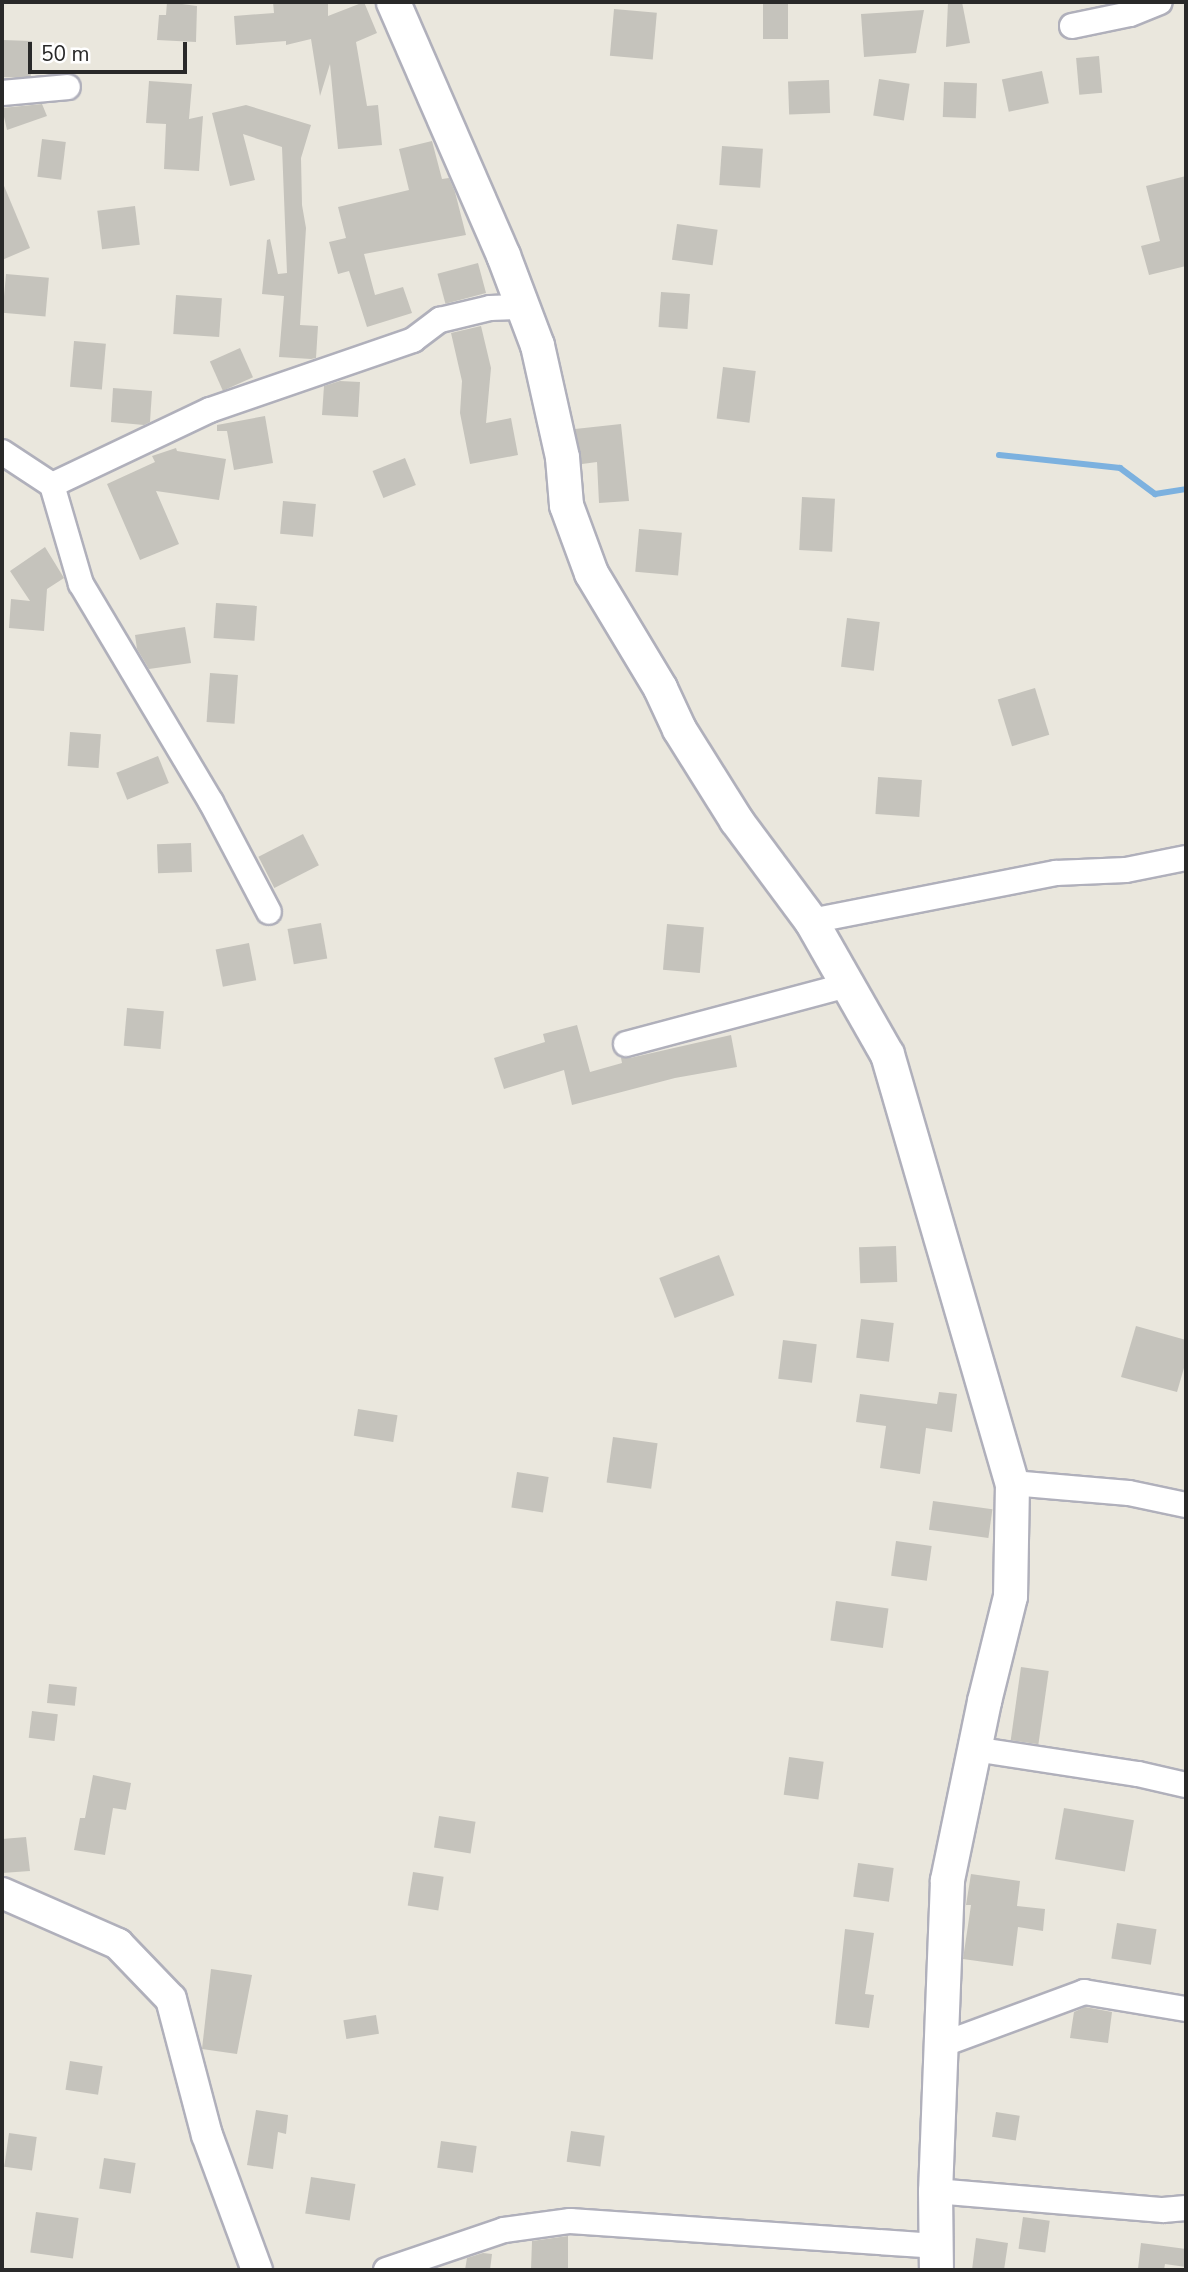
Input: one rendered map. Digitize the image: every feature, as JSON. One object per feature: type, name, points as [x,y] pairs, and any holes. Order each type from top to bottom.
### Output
[{"type":"main road","points":[[393,2],[523,307],[540,357],[562,457],[566,505],[591,573],[729,809],[811,921],[887,1054],[919,1173],[1012,1483],[1010,1597],[974,1749],[947,1880],[935,2191],[935,2258]]},
{"type":"street","points":[[1072,26],[1130,15],[1160,2]]},
{"type":"street","points":[[2,93],[68,87]]},
{"type":"street","points":[[52,485],[211,410],[413,340],[440,320],[490,308],[523,307]]},
{"type":"street","points":[[2,452],[52,485],[80,584],[211,802],[269,912]]},
{"type":"street","points":[[811,921],[1056,873],[1126,870],[1186,858]]},
{"type":"street","points":[[626,1044],[848,985]]},
{"type":"street","points":[[1012,1483],[1129,1493],[1186,1504]]},
{"type":"street","points":[[974,1749],[1138,1774],[1186,1785]]},
{"type":"street","points":[[2,1893],[118,1944],[171,1999],[207,2135],[257,2270]]},
{"type":"street","points":[[940,2045],[1084,1992],[1186,2010]]},
{"type":"street","points":[[935,2191],[1163,2210],[1186,2208]]},
{"type":"street","points":[[386,2270],[504,2230],[570,2221],[935,2258]]},
{"type":"building","points":[[167,2],[197,6],[196,42],[157,40],[159,15],[166,15]]},
{"type":"building","points":[[273,2],[328,2],[328,16],[364,2],[377,33],[356,42],[367,106],[378,105],[382,145],[338,149],[330,64],[320,96],[311,39],[286,45],[286,41],[236,45],[234,16],[274,13]]},
{"type":"building","points":[[763,2],[788,2],[788,39],[763,39]]},
{"type":"building","points":[[948,2],[962,2],[970,43],[946,47]]},
{"type":"building","points":[[614,9],[657,13],[653,60],[610,56]]},
{"type":"building","points":[[924,10],[916,53],[864,57],[861,14]]},
{"type":"building","points":[[2,40],[32,41],[31,78],[2,77]]},
{"type":"building","points":[[1099,56],[1102,93],[1079,95],[1076,58]]},
{"type":"building","points":[[1042,71],[1049,103],[1009,112],[1002,80]]},
{"type":"building","points":[[879,79],[910,84],[904,120],[873,116]]},
{"type":"building","points":[[829,80],[830,113],[789,114],[788,81]]},
{"type":"building","points":[[149,81],[192,84],[189,119],[203,116],[199,171],[164,169],[166,124],[146,123]]},
{"type":"building","points":[[944,82],[977,83],[976,118],[943,117]]},
{"type":"building","points":[[42,104],[47,116],[7,130],[2,108]]},
{"type":"building","points":[[246,105],[311,125],[301,158],[302,205],[306,228],[300,325],[318,326],[316,358],[279,357],[284,296],[262,294],[267,240],[270,239],[278,274],[287,273],[282,147],[243,134],[255,180],[230,186],[212,113]]},
{"type":"building","points":[[42,139],[66,142],[61,180],[37,177]]},
{"type":"building","points":[[432,141],[442,179],[449,178],[455,192],[466,235],[364,254],[375,295],[403,287],[412,313],[367,327],[349,271],[338,274],[329,242],[346,238],[338,207],[409,190],[399,149]]},
{"type":"building","points":[[722,146],[763,149],[760,188],[719,185]]},
{"type":"building","points":[[1186,176],[1186,266],[1149,275],[1141,246],[1160,241],[1146,186]]},
{"type":"building","points":[[2,181],[30,248],[2,260]]},
{"type":"building","points":[[135,206],[140,245],[102,249],[97,211]]},
{"type":"building","points":[[677,224],[718,230],[713,265],[672,260]]},
{"type":"building","points":[[478,263],[486,293],[445,304],[437,274]]},
{"type":"building","points":[[6,274],[49,278],[45,317],[3,313]]},
{"type":"building","points":[[661,292],[690,294],[687,329],[659,327]]},
{"type":"building","points":[[176,295],[222,298],[219,337],[173,334]]},
{"type":"building","points":[[481,326],[491,368],[486,423],[511,418],[518,455],[470,464],[460,413],[462,381],[451,333]]},
{"type":"building","points":[[74,341],[106,344],[102,390],[70,387]]},
{"type":"building","points":[[240,348],[253,377],[223,391],[210,361]]},
{"type":"building","points":[[723,367],[756,371],[749,423],[717,419]]},
{"type":"building","points":[[340,381],[360,382],[358,417],[322,415],[324,386]]},
{"type":"building","points":[[113,388],[152,391],[150,422],[144,425],[111,422]]},
{"type":"building","points":[[265,416],[273,463],[234,470],[227,431],[217,431],[217,425]]},
{"type":"building","points":[[621,424],[629,501],[599,503],[597,462],[582,464],[575,429]]},
{"type":"building","points":[[176,448],[177,451],[226,459],[219,500],[156,491],[179,544],[140,560],[107,484],[155,462],[152,456]]},
{"type":"building","points":[[405,458],[416,485],[383,498],[373,471]]},
{"type":"building","points":[[802,497],[835,499],[832,552],[799,550]]},
{"type":"building","points":[[283,501],[316,504],[313,537],[280,534]]},
{"type":"building","points":[[639,529],[682,533],[678,576],[635,572]]},
{"type":"building","points":[[45,547],[64,578],[47,589],[44,631],[9,628],[11,599],[30,601],[10,571]]},
{"type":"building","points":[[216,603],[257,606],[254,641],[214,638]]},
{"type":"building","points":[[847,618],[880,622],[874,671],[841,667]]},
{"type":"building","points":[[185,627],[191,663],[149,669],[137,649],[135,635]]},
{"type":"building","points":[[210,673],[238,675],[235,724],[207,722]]},
{"type":"building","points":[[1035,688],[1049,735],[1012,746],[998,699]]},
{"type":"building","points":[[70,732],[101,734],[99,768],[68,766]]},
{"type":"building","points":[[158,756],[169,783],[127,800],[116,773]]},
{"type":"building","points":[[878,777],[922,780],[919,817],[875,814]]},
{"type":"building","points":[[303,834],[319,865],[274,888],[258,857]]},
{"type":"building","points":[[191,843],[192,872],[158,873],[157,844]]},
{"type":"building","points":[[321,923],[327,958],[294,964],[288,929]]},
{"type":"building","points":[[667,924],[704,927],[700,973],[663,970]]},
{"type":"building","points":[[249,943],[256,980],[223,987],[216,949]]},
{"type":"building","points":[[127,1008],[164,1011],[161,1049],[124,1046]]},
{"type":"building","points":[[577,1025],[590,1072],[622,1063],[621,1058],[731,1035],[737,1067],[675,1078],[572,1105],[564,1070],[504,1089],[494,1058],[545,1042],[543,1034]]},
{"type":"building","points":[[896,1246],[897,1282],[860,1283],[859,1247]]},
{"type":"building","points":[[719,1255],[734,1295],[675,1318],[659,1278]]},
{"type":"building","points":[[861,1319],[894,1323],[889,1362],[856,1358]]},
{"type":"building","points":[[1136,1326],[1186,1340],[1186,1361],[1177,1392],[1121,1377]]},
{"type":"building","points":[[783,1340],[817,1344],[812,1383],[778,1379]]},
{"type":"building","points":[[939,1392],[957,1394],[952,1432],[926,1428],[920,1474],[880,1468],[886,1426],[856,1422],[860,1394],[937,1404]]},
{"type":"building","points":[[358,1409],[398,1415],[393,1442],[354,1436]]},
{"type":"building","points":[[613,1437],[658,1443],[651,1489],[607,1483]]},
{"type":"building","points":[[517,1472],[549,1477],[543,1513],[511,1508]]},
{"type":"building","points":[[933,1501],[992,1509],[988,1538],[929,1530]]},
{"type":"building","points":[[896,1541],[932,1546],[927,1581],[891,1576]]},
{"type":"building","points":[[836,1601],[888,1608],[883,1648],[830,1641]]},
{"type":"building","points":[[1021,1667],[1049,1671],[1038,1744],[1011,1740]]},
{"type":"building","points":[[49,1684],[77,1687],[75,1706],[47,1703]]},
{"type":"building","points":[[32,1711],[58,1714],[55,1741],[29,1738]]},
{"type":"building","points":[[789,1757],[824,1762],[818,1800],[784,1795]]},
{"type":"building","points":[[93,1775],[131,1783],[126,1810],[113,1808],[105,1855],[74,1850],[80,1818],[85,1818]]},
{"type":"building","points":[[1064,1808],[1134,1820],[1125,1872],[1055,1859]]},
{"type":"building","points":[[439,1816],[476,1822],[471,1853],[434,1848]]},
{"type":"building","points":[[26,1837],[30,1871],[2,1873],[2,1839]]},
{"type":"building","points":[[858,1863],[894,1868],[889,1902],[853,1897]]},
{"type":"building","points":[[413,1872],[444,1877],[438,1910],[408,1906]]},
{"type":"building","points":[[971,1874],[1020,1881],[1017,1906],[1045,1909],[1043,1931],[1018,1927],[1013,1966],[963,1959],[971,1905],[966,1905]]},
{"type":"building","points":[[1117,1923],[1157,1929],[1151,1965],[1111,1959]]},
{"type":"building","points":[[845,1929],[874,1933],[865,1994],[874,1995],[869,2028],[835,2024]]},
{"type":"building","points":[[211,1969],[252,1975],[237,2054],[202,2049]]},
{"type":"building","points":[[1085,2007],[1112,2012],[1108,2043],[1070,2038],[1074,2012]]},
{"type":"building","points":[[376,2015],[379,2034],[346,2039],[343,2020]]},
{"type":"building","points":[[70,2061],[103,2066],[98,2095],[65,2090]]},
{"type":"building","points":[[256,2110],[288,2115],[286,2134],[278,2132],[273,2169],[247,2165]]},
{"type":"building","points":[[996,2112],[1020,2116],[1016,2140],[992,2137]]},
{"type":"building","points":[[571,2131],[605,2136],[600,2166],[567,2162]]},
{"type":"building","points":[[9,2133],[37,2137],[32,2171],[4,2167]]},
{"type":"building","points":[[441,2141],[477,2146],[473,2173],[437,2168]]},
{"type":"building","points":[[104,2158],[136,2163],[131,2194],[99,2189]]},
{"type":"building","points":[[311,2177],[355,2184],[350,2221],[305,2214]]},
{"type":"building","points":[[36,2212],[79,2218],[73,2259],[30,2253]]},
{"type":"building","points":[[1023,2217],[1050,2221],[1045,2252],[1019,2249]]},
{"type":"building","points":[[568,2236],[568,2270],[531,2270],[532,2241]]},
{"type":"building","points":[[976,2238],[1008,2243],[1004,2270],[972,2270]]},
{"type":"building","points":[[1141,2243],[1186,2249],[1186,2267],[1165,2264],[1164,2270],[1138,2269]]},
{"type":"building","points":[[483,2253],[492,2254],[490,2270],[465,2270],[467,2258]]},
{"type":"waterway","points":[[999,455],[1120,468],[1155,494],[1186,489]]}]
